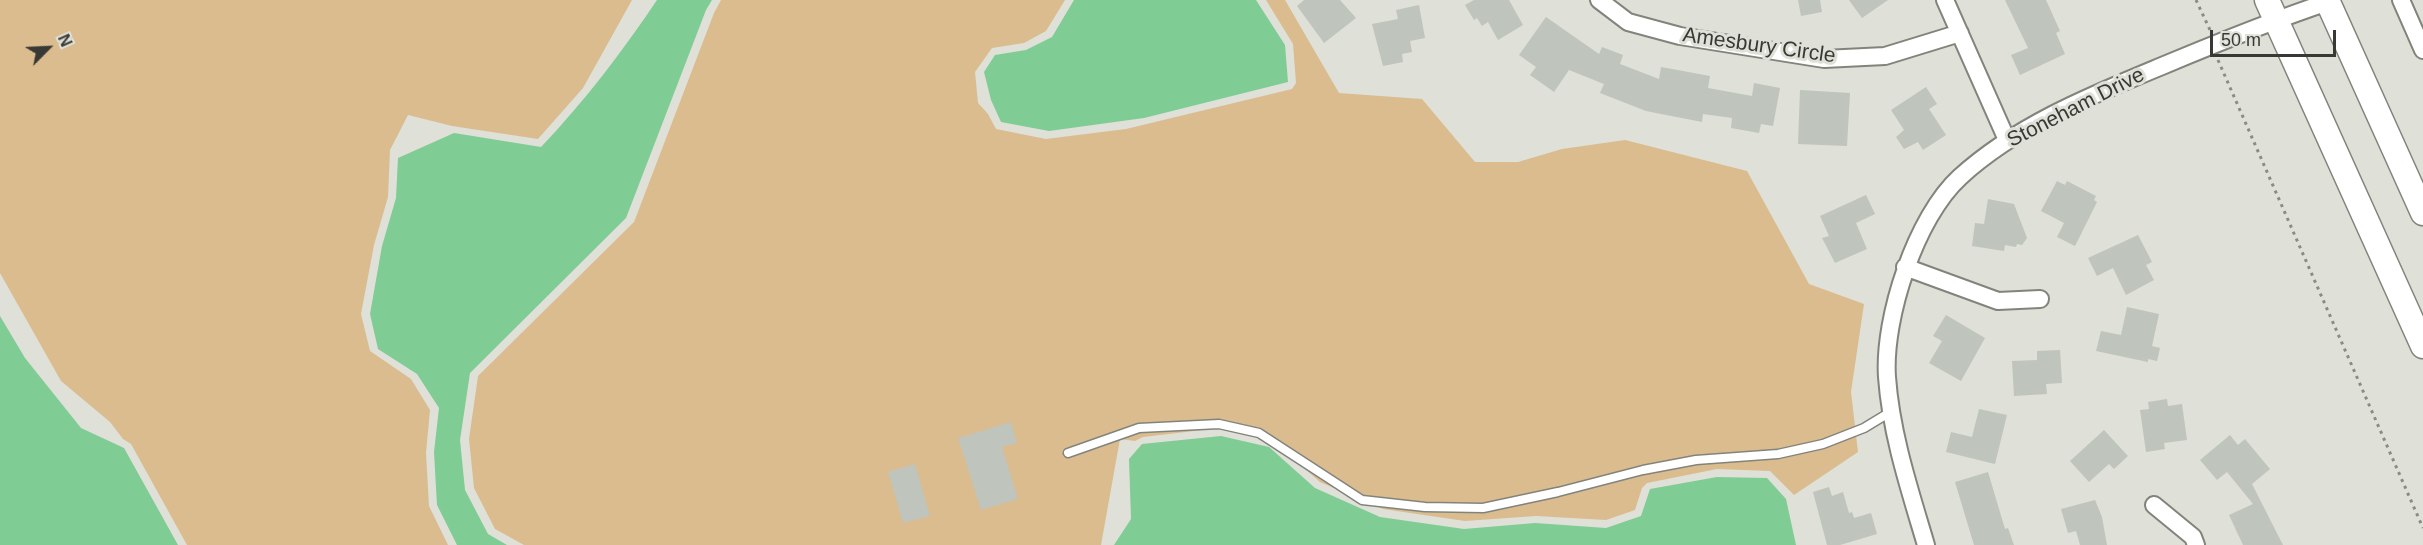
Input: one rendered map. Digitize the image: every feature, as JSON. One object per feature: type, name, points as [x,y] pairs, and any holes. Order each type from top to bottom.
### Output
[{"type":"main road","points":[[2329,1],[2423,213]]},
{"type":"main road","points":[[2271,10],[2423,346]]},
{"type":"street","name":"Amesbury Circle","points":[[1599,0],[1628,22],[1680,36],[1824,59],[1885,56],[1959,33]]},
{"type":"street","points":[[1945,0],[2007,140]]},
{"type":"street","points":[[2401,0],[2423,51]]},
{"type":"street","name":"Stoneham Drive","points":[[1926,545],[1905,474],[1887,375],[1891,330],[1905,267],[1929,215],[1959,178],[2007,140],[2102,91],[2271,10],[2329,1]]},
{"type":"street","points":[[1905,267],[1998,301],[2040,299]]},
{"type":"street","points":[[2154,505],[2193,537],[2196,545]]},
{"type":"lane","points":[[1068,453],[1139,428],[1219,424],[1259,433],[1362,500],[1425,507],[1483,507],[1696,460],[1778,454],[1823,444],[1864,428],[1892,411]]},
{"type":"path","points":[[2196,0],[2212,36]]},
{"type":"path","points":[[2218,58],[2423,528]]},
{"type":"shaded area","points":[[0,0],[632,0],[583,88],[538,139],[452,126],[408,115],[390,150],[388,197],[374,245],[361,314],[370,351],[411,379],[430,410],[426,453],[429,506],[448,545],[187,545],[131,444],[123,439],[110,422],[61,381],[0,273]]},
{"type":"shaded area","points":[[657,0],[712,0],[706,10],[626,218],[470,373],[460,440],[465,490],[488,534],[507,545],[457,545],[437,505],[434,452],[439,408],[417,374],[378,349],[370,314],[382,246],[396,198],[398,158],[454,133],[541,147],[602,76]]},
{"type":"shaded area","points":[[721,0],[1065,0],[1046,31],[1024,43],[992,48],[975,72],[978,103],[988,114],[996,129],[1046,139],[1126,129],[1292,89],[1296,83],[1293,44],[1266,0],[1285,0],[1339,93],[1422,99],[1475,162],[1518,162],[1562,149],[1625,140],[1747,171],[1809,284],[1864,304],[1851,392],[1858,452],[1794,495],[1770,471],[1717,469],[1647,483],[1642,488],[1635,510],[1606,520],[1536,516],[1465,521],[1383,509],[1320,482],[1272,440],[1220,428],[1143,437],[1135,441],[1120,439],[1101,545],[524,545],[495,529],[474,488],[469,439],[478,376],[634,222]]},
{"type":"shaded area","points":[[1074,0],[1256,0],[1285,45],[1288,82],[1144,118],[1049,131],[1001,122],[991,100],[984,72],[995,55],[1026,50],[1052,37]]},
{"type":"shaded area","points":[[0,316],[25,358],[81,428],[124,448],[178,545],[0,545]]},
{"type":"shaded area","points":[[1221,436],[1269,447],[1315,488],[1380,517],[1464,529],[1535,523],[1606,528],[1641,516],[1650,489],[1717,477],[1767,478],[1786,499],[1796,545],[1114,545],[1131,519],[1129,459],[1142,444]]},
{"type":"building","points":[[1304,0],[1340,0],[1356,18],[1324,43],[1297,6]]},
{"type":"building","points":[[1474,0],[1509,0],[1523,25],[1498,40],[1488,22],[1482,26],[1477,18],[1474,20],[1465,5]]},
{"type":"building","points":[[1798,0],[1820,0],[1822,12],[1801,16]]},
{"type":"building","points":[[1849,0],[1888,0],[1862,18]]},
{"type":"building","points":[[2005,0],[2046,0],[2060,31],[2056,33],[2065,54],[2020,75],[2011,55],[2028,48]]},
{"type":"building","points":[[1419,5],[1425,38],[1410,41],[1412,52],[1402,54],[1403,62],[1383,66],[1372,24],[1398,19],[1396,10]]},
{"type":"building","points":[[1546,17],[1599,54],[1602,47],[1623,55],[1620,64],[1659,79],[1661,67],[1710,76],[1708,88],[1752,96],[1754,83],[1780,88],[1773,126],[1761,124],[1759,133],[1731,128],[1732,118],[1703,114],[1702,122],[1646,111],[1600,93],[1604,84],[1569,70],[1554,92],[1530,75],[1536,67],[1519,55]]},
{"type":"building","points":[[1926,87],[1937,104],[1929,109],[1946,135],[1923,150],[1918,142],[1904,149],[1896,137],[1904,130],[1891,110]]},
{"type":"building","points":[[1800,90],[1850,93],[1847,146],[1798,144]]},
{"type":"building","points":[[2057,181],[2065,185],[2067,181],[2096,196],[2094,200],[2097,202],[2075,246],[2057,237],[2064,223],[2041,211]]},
{"type":"building","points":[[1866,195],[1875,214],[1856,223],[1867,249],[1835,263],[1822,238],[1829,236],[1820,216]]},
{"type":"building","points":[[1988,199],[2014,204],[2027,238],[2022,245],[2017,244],[2016,247],[2005,245],[2004,251],[1972,246],[1975,223],[1984,224]]},
{"type":"building","points":[[2138,235],[2152,262],[2146,265],[2154,280],[2126,295],[2113,268],[2097,276],[2088,258]]},
{"type":"building","points":[[2127,307],[2159,314],[2152,346],[2160,348],[2157,361],[2148,359],[2148,362],[2096,351],[2101,331],[2121,335]]},
{"type":"building","points":[[1946,315],[1985,338],[1961,381],[1929,363],[1942,341],[1933,336]]},
{"type":"building","points":[[2060,350],[2062,383],[2046,384],[2047,394],[2014,396],[2012,361],[2037,360],[2037,351]]},
{"type":"building","points":[[2167,399],[2168,406],[2182,404],[2187,440],[2164,443],[2165,449],[2146,452],[2140,410],[2149,409],[2148,402]]},
{"type":"building","points":[[1979,409],[2007,415],[1995,464],[1946,452],[1951,432],[1972,437]]},
{"type":"building","points":[[1011,422],[1017,443],[1002,447],[1018,499],[981,510],[958,438]]},
{"type":"building","points":[[2104,430],[2128,456],[2114,469],[2109,464],[2089,482],[2070,461]]},
{"type":"building","points":[[2230,435],[2238,445],[2245,439],[2270,469],[2252,484],[2283,545],[2243,545],[2229,515],[2253,504],[2227,472],[2217,480],[2200,460]]},
{"type":"building","points":[[915,464],[930,516],[903,523],[888,472]]},
{"type":"building","points":[[1988,472],[2005,529],[2008,528],[2014,545],[1974,545],[1955,482]]},
{"type":"building","points":[[1829,487],[1832,496],[1843,492],[1849,513],[1852,512],[1854,518],[1871,513],[1877,534],[1840,545],[1827,545],[1813,492]]},
{"type":"building","points":[[2095,500],[2102,517],[2107,545],[2080,545],[2076,531],[2068,533],[2061,509]]}]
